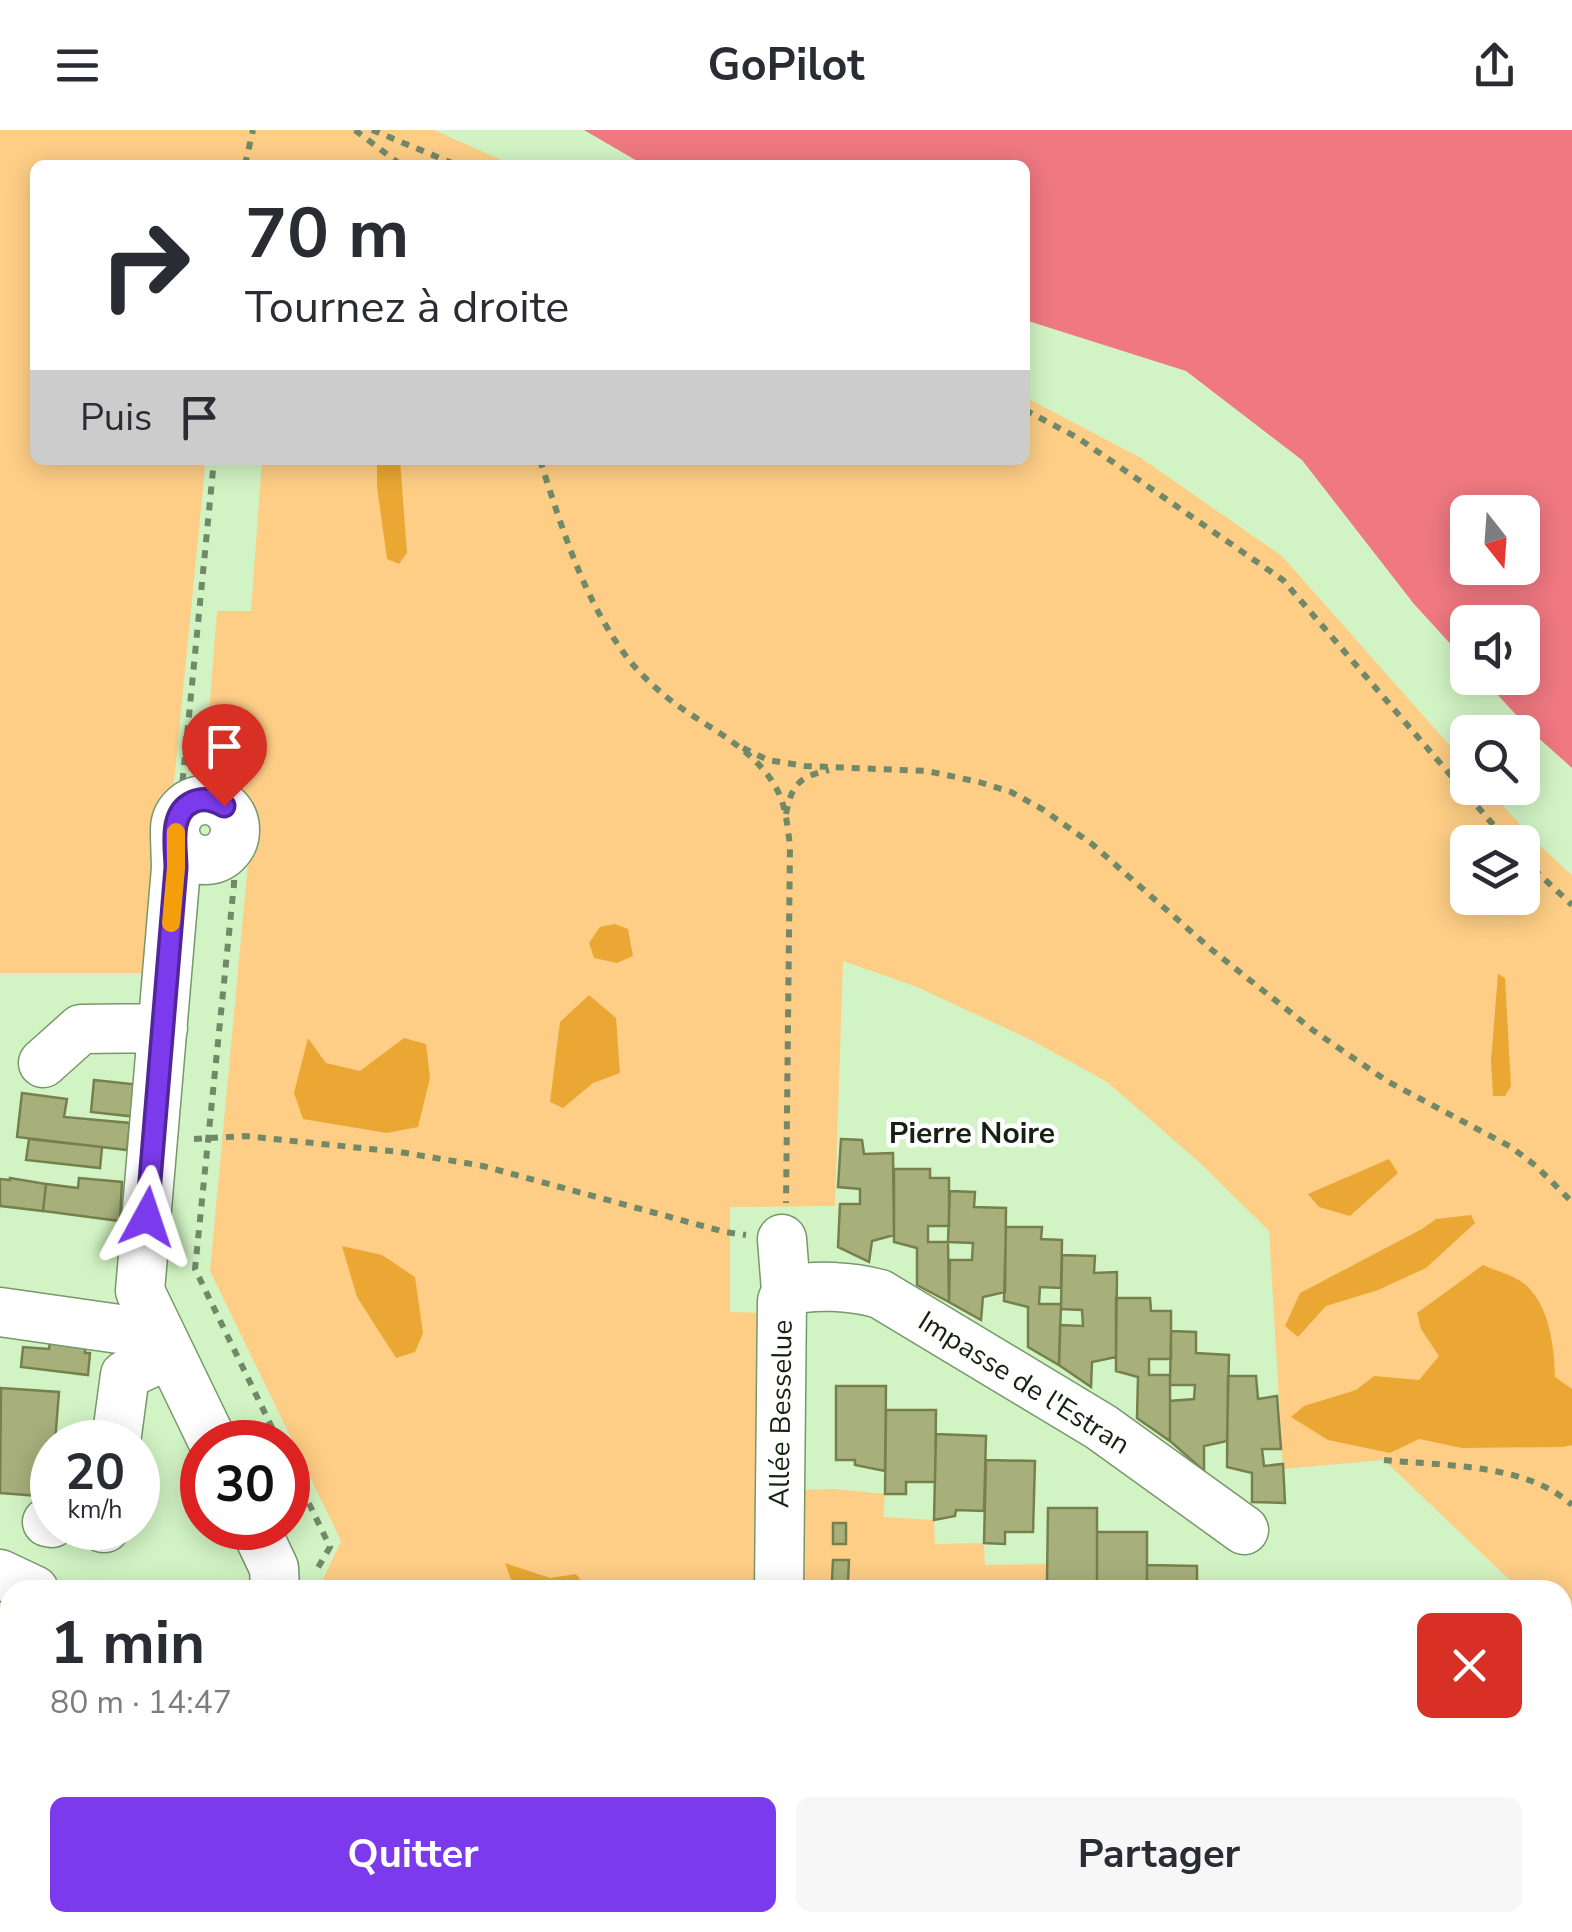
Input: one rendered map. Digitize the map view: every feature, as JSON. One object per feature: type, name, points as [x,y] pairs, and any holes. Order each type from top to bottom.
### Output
[{"type":"street","points":[[202,1420],[140,1291],[185,807],[204,799],[215,801],[231,813],[236,832]]},
{"type":"street","points":[[43,1063],[81,1029],[163,1028]]},
{"type":"street","name":"Allée Besselue","points":[[778,1580],[782,1301],[786,1292],[782,1239]]},
{"type":"street","name":"Impasse de l'Estran","points":[[786,1292],[798,1288],[859,1288],[880,1294],[1102,1427],[1244,1530]]},
{"type":"street","points":[[0,1312],[163,1338]]},
{"type":"street","points":[[119,1420],[124,1375],[163,1338]]},
{"type":"street","points":[[265,1550],[274,1568],[290,1580]]},
{"type":"path","points":[[246,160],[253,130]]},
{"type":"path","points":[[355,130],[394,160]]},
{"type":"path","points":[[372,130],[445,160]]},
{"type":"path","points":[[1030,413],[1078,438],[1283,580],[1493,825]]},
{"type":"path","points":[[181,844],[214,465]]},
{"type":"path","points":[[153,1141],[246,1136],[400,1152],[483,1166],[726,1232],[782,1239],[787,1160],[790,845],[786,815],[777,789],[761,766],[669,700],[628,658],[600,616],[574,562],[542,465]]},
{"type":"path","points":[[733,743],[768,760],[927,771],[1012,792],[1092,844],[1275,1002],[1344,1053],[1510,1147],[1536,1166],[1572,1202]]},
{"type":"path","points":[[786,815],[796,784],[823,771],[844,768]]},
{"type":"path","points":[[236,832],[195,1269],[268,1420]]},
{"type":"path","points":[[1540,875],[1572,905]]},
{"type":"path","points":[[1384,1460],[1505,1472],[1559,1493],[1572,1505]]},
{"type":"path","points":[[297,1580],[330,1547],[310,1506]]},
{"type":"shaded area","points":[[0,130],[434,130],[502,160],[30,160],[30,465],[204,465],[205,469],[155,973],[0,973]]},
{"type":"shaded area","points":[[584,130],[1572,130],[1572,768],[1540,739],[1540,715],[1516,715],[1498,695],[1540,695],[1540,605],[1450,605],[1450,643],[1414,604],[1302,460],[1186,371],[1030,322],[1030,160],[635,160]]},
{"type":"shaded area","points":[[1030,400],[1141,458],[1282,556],[1450,746],[1450,805],[1502,805],[1521,825],[1450,825],[1450,915],[1540,915],[1540,846],[1572,875],[1572,1580],[1510,1580],[1384,1460],[1283,1469],[1269,1231],[1199,1162],[1107,1082],[1031,1040],[917,987],[843,961],[835,1206],[730,1207],[730,1312],[768,1313],[765,1580],[323,1580],[341,1541],[310,1477],[310,1420],[282,1420],[210,1271],[253,809],[205,763],[217,611],[251,611],[262,465],[1030,465]]},
{"type":"shaded area","points":[[377,465],[400,465],[407,553],[399,564],[387,559]]},
{"type":"shaded area","points":[[615,924],[628,929],[633,956],[617,963],[594,958],[589,943],[600,927]]},
{"type":"shaded area","points":[[1498,974],[1505,978],[1511,1086],[1505,1096],[1493,1096],[1491,1061]]},
{"type":"shaded area","points":[[589,995],[616,1018],[620,1073],[593,1083],[563,1108],[550,1102],[560,1022]]},
{"type":"shaded area","points":[[308,1038],[326,1063],[360,1071],[404,1038],[426,1044],[430,1078],[418,1127],[387,1133],[303,1119],[294,1093]]},
{"type":"shaded area","points":[[1389,1159],[1398,1173],[1350,1216],[1319,1207],[1308,1194]]},
{"type":"shaded area","points":[[1471,1215],[1475,1223],[1426,1268],[1378,1290],[1326,1306],[1298,1337],[1285,1326],[1300,1293],[1436,1219]]},
{"type":"shaded area","points":[[342,1246],[382,1255],[415,1277],[423,1333],[415,1352],[396,1358],[357,1297]]},
{"type":"shaded area","points":[[1483,1265],[1523,1282],[1541,1306],[1552,1341],[1555,1377],[1572,1389],[1572,1445],[1462,1448],[1419,1439],[1390,1453],[1328,1440],[1291,1417],[1304,1406],[1356,1390],[1374,1376],[1419,1380],[1439,1356],[1421,1329],[1417,1313]]},
{"type":"shaded area","points":[[796,1490],[885,1494],[883,1517],[934,1520],[935,1544],[984,1543],[985,1565],[1048,1564],[1047,1580],[794,1580]]},
{"type":"shaded area","points":[[505,1563],[550,1578],[576,1574],[581,1580],[511,1580]]},
{"type":"building","points":[[94,1080],[141,1085],[137,1117],[91,1112]]},
{"type":"building","points":[[22,1093],[67,1099],[64,1117],[130,1123],[127,1150],[17,1137]]},
{"type":"building","points":[[29,1139],[102,1147],[100,1168],[26,1160]]},
{"type":"building","points":[[841,1139],[862,1140],[864,1154],[893,1153],[894,1235],[872,1241],[869,1262],[838,1247],[840,1204],[860,1204],[860,1189],[838,1187]]},
{"type":"building","points":[[894,1169],[930,1169],[930,1178],[949,1178],[949,1226],[928,1226],[928,1242],[948,1242],[949,1302],[917,1285],[917,1248],[894,1242]]},
{"type":"building","points":[[79,1178],[122,1182],[120,1221],[43,1211],[46,1184],[78,1188]]},
{"type":"building","points":[[0,1179],[46,1184],[43,1211],[0,1206]]},
{"type":"building","points":[[950,1191],[975,1192],[974,1207],[1006,1208],[1005,1292],[983,1297],[981,1320],[949,1302],[950,1260],[972,1260],[973,1243],[948,1242]]},
{"type":"building","points":[[1006,1227],[1042,1227],[1041,1239],[1062,1240],[1061,1288],[1040,1287],[1039,1304],[1061,1304],[1059,1365],[1028,1347],[1028,1307],[1004,1301]]},
{"type":"building","points":[[1062,1255],[1095,1256],[1094,1273],[1117,1272],[1116,1357],[1092,1362],[1091,1387],[1059,1365],[1060,1325],[1083,1326],[1082,1310],[1061,1309]]},
{"type":"building","points":[[1116,1298],[1150,1298],[1151,1311],[1171,1311],[1171,1359],[1149,1359],[1149,1375],[1170,1375],[1170,1441],[1137,1418],[1138,1377],[1116,1371]]},
{"type":"building","points":[[1171,1331],[1196,1332],[1196,1353],[1229,1355],[1227,1441],[1204,1446],[1204,1471],[1170,1441],[1170,1401],[1194,1399],[1195,1385],[1170,1385]]},
{"type":"building","points":[[51,1334],[86,1339],[85,1353],[90,1353],[88,1375],[21,1367],[23,1347],[49,1349]]},
{"type":"building","points":[[1228,1376],[1256,1376],[1258,1399],[1277,1396],[1281,1449],[1262,1449],[1264,1466],[1283,1464],[1285,1503],[1252,1502],[1252,1473],[1227,1467]]},
{"type":"building","points":[[836,1386],[886,1386],[885,1471],[855,1465],[855,1460],[836,1460]]},
{"type":"building","points":[[1,1388],[59,1392],[57,1420],[30,1420],[30,1495],[0,1493]]},
{"type":"building","points":[[886,1410],[936,1410],[935,1482],[906,1482],[906,1494],[885,1494]]},
{"type":"building","points":[[936,1434],[986,1436],[984,1511],[956,1510],[955,1516],[934,1520]]},
{"type":"building","points":[[986,1460],[1035,1461],[1033,1532],[1005,1532],[1005,1544],[984,1543]]},
{"type":"building","points":[[1048,1508],[1097,1508],[1097,1580],[1047,1580]]},
{"type":"building","points":[[833,1523],[846,1523],[846,1544],[833,1544]]},
{"type":"building","points":[[1097,1532],[1147,1532],[1147,1580],[1097,1580]]},
{"type":"building","points":[[833,1560],[849,1560],[848,1580],[832,1580]]},
{"type":"building","points":[[1147,1565],[1197,1566],[1197,1580],[1147,1580]]},
{"type":"slow traffic","points":[[171,923],[176,832]]},
{"type":"district","name":"Pierre Noire","points":[[972,1133]]},
{"type":"route","points":[[147,1217],[176,868],[176,825],[185,807],[194,802],[204,799],[224,806]]}]
